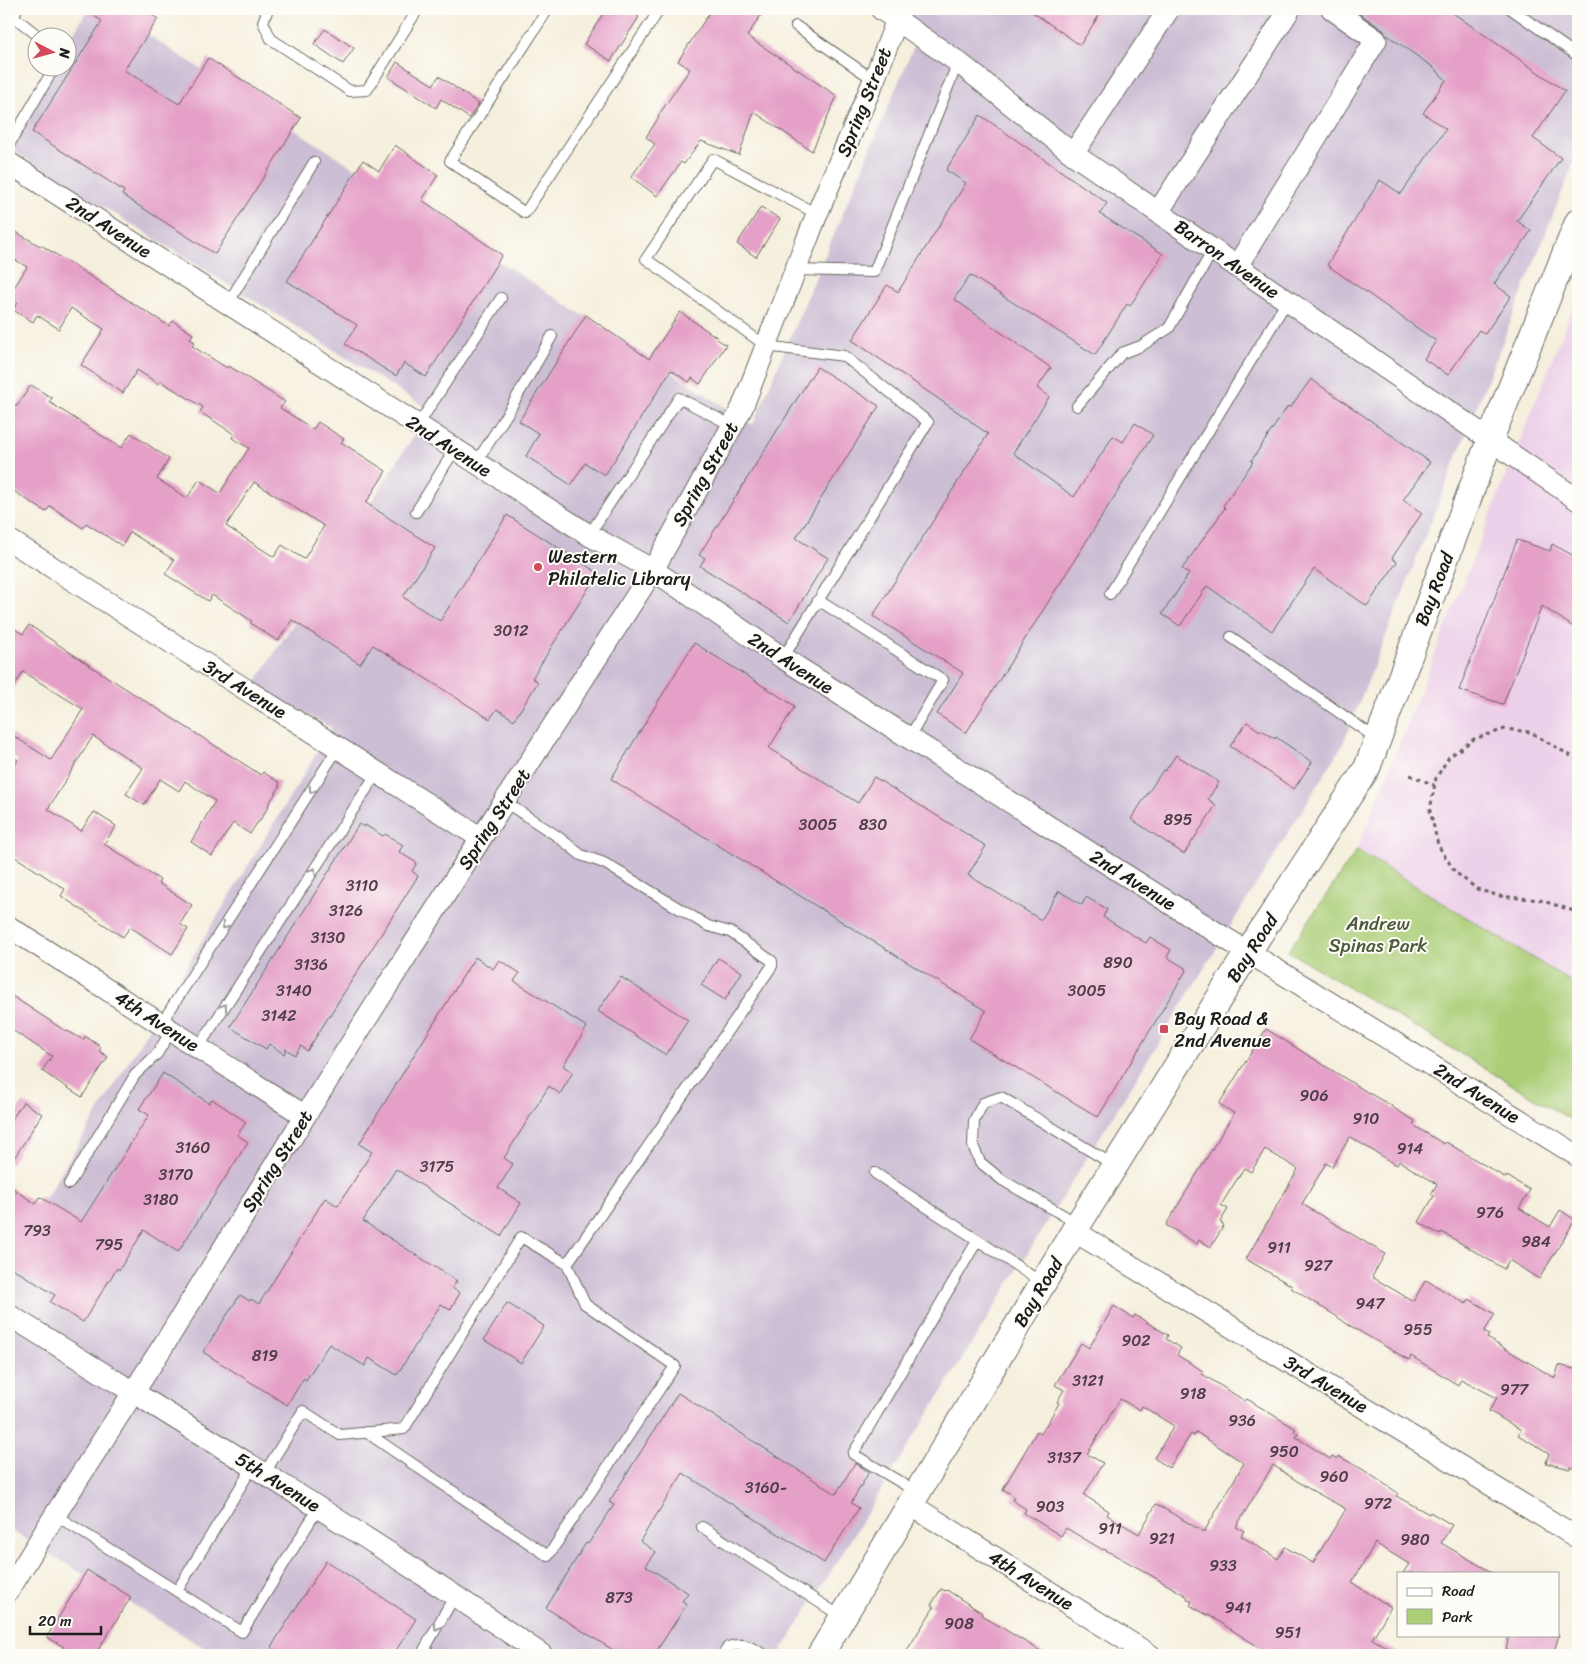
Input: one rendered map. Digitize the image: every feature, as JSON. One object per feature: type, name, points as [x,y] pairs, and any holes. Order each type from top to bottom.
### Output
[{"type":"street","points":[[9,13],[11,9]]},
{"type":"street","points":[[1073,154],[1169,9]]},
{"type":"street","points":[[1158,212],[1290,9]]},
{"type":"street","points":[[1237,266],[1376,40],[1332,9]]},
{"type":"street","name":"Barron Avenue","points":[[894,12],[1073,154],[1578,500]]},
{"type":"street","name":"Spring Street","points":[[9,1590],[305,1116],[653,570],[742,408],[817,214],[874,80],[894,12]]},
{"type":"street","name":"2nd Avenue","points":[[9,163],[589,535],[653,570],[783,658],[909,738],[1248,952],[1578,1156]]},
{"type":"street","name":"Bay Road","points":[[820,1655],[1076,1227],[1248,952],[1367,768],[1490,440],[1575,238]]},
{"type":"street","name":"3rd Avenue","points":[[9,540],[481,838]]},
{"type":"street","name":"4th Avenue","points":[[9,927],[305,1116]]},
{"type":"street","name":"3rd Avenue","points":[[1076,1227],[1578,1538]]},
{"type":"street","name":"5th Avenue","points":[[9,1315],[319,1507],[455,1595],[542,1655]]},
{"type":"street","name":"4th Avenue","points":[[914,1499],[1150,1655]]},
{"type":"lane","points":[[268,9],[263,22],[271,39],[350,91],[367,90],[418,9]]},
{"type":"lane","points":[[548,9],[450,161],[525,213],[660,9]]},
{"type":"lane","points":[[1510,9],[1578,56]]},
{"type":"lane","points":[[9,13],[28,28]]},
{"type":"lane","points":[[796,26],[874,80]]},
{"type":"lane","points":[[795,270],[874,272],[958,62]]},
{"type":"lane","points":[[9,145],[48,78]]},
{"type":"lane","points":[[783,658],[928,422],[844,356],[766,346],[646,259],[713,159],[817,214]]},
{"type":"lane","points":[[228,303],[314,162]]},
{"type":"lane","points":[[1077,406],[1122,353],[1141,346],[1169,328],[1213,250]]},
{"type":"lane","points":[[418,425],[501,298]]},
{"type":"lane","points":[[1110,594],[1287,301]]},
{"type":"lane","points":[[476,463],[552,336]]},
{"type":"lane","points":[[589,535],[679,398],[731,425]]},
{"type":"lane","points":[[416,512],[455,449]]},
{"type":"lane","points":[[818,600],[943,680],[909,738]]},
{"type":"lane","points":[[1231,636],[1378,739]]},
{"type":"lane","points":[[70,1184],[135,1075],[157,1054],[166,1027],[338,748]]},
{"type":"lane","points":[[198,1048],[378,773]]},
{"type":"lane","points":[[505,802],[557,836],[581,855],[604,863],[708,926],[730,932],[772,961],[772,966],[568,1264]]},
{"type":"lane","points":[[1076,1227],[1002,1180],[980,1162],[973,1146],[974,1121],[983,1103],[1001,1097],[1115,1165]]},
{"type":"lane","points":[[875,1173],[1043,1283]]},
{"type":"lane","points":[[177,1591],[259,1470],[303,1411],[340,1435],[366,1432],[404,1429],[521,1237],[568,1264],[585,1304],[675,1366],[548,1556],[366,1432]]},
{"type":"lane","points":[[914,1499],[853,1454],[977,1241]]},
{"type":"lane","points":[[55,1515],[242,1632],[319,1507]]},
{"type":"lane","points":[[702,1527],[843,1618]]},
{"type":"lane","points":[[434,1655],[424,1650],[455,1595]]},
{"type":"lane","points":[[723,1655],[728,1647],[736,1644],[744,1645],[765,1655]]},
{"type":"path","points":[[1578,760],[1530,732],[1506,729],[1474,738],[1449,757],[1436,778],[1430,810],[1438,846],[1455,872],[1477,889],[1499,896],[1540,900],[1578,914]]},
{"type":"path","points":[[1410,775],[1434,785]]},
{"type":"shaded area","points":[[88,9],[108,9],[753,425],[922,27],[897,9],[1578,9],[1578,152],[1342,746],[779,1655],[216,1655],[9,1529],[9,1258],[332,728],[254,685],[430,410],[9,148],[47,78],[78,78],[78,28],[76,28]]},
{"type":"shaded area","points":[[1578,295],[1578,986],[1357,850]]},
{"type":"green space","name":"Andrew Spinas Park","points":[[1357,850],[1578,986],[1578,1124],[1288,951]]},
{"type":"building","points":[[83,9],[143,9],[158,19],[124,70],[179,104],[208,58],[301,118],[215,254],[122,195],[124,191],[32,132],[66,78],[78,78],[78,59],[102,21]]},
{"type":"building","points":[[606,9],[625,9],[639,17],[611,61],[584,44]]},
{"type":"building","points":[[712,9],[765,9],[747,36],[837,96],[812,151],[754,112],[739,155],[701,141],[684,164],[681,162],[657,196],[631,177],[655,144],[646,137],[690,69],[678,61]]},
{"type":"building","points":[[1028,9],[1103,9],[1080,45]]},
{"type":"building","points":[[1353,9],[1447,9],[1565,91],[1533,138],[1561,158],[1517,221],[1531,231],[1494,284],[1511,296],[1485,334],[1479,330],[1448,375],[1424,359],[1436,341],[1327,265],[1380,180],[1401,194],[1446,129],[1423,113],[1446,80],[1434,68]]},
{"type":"building","points":[[325,29],[354,48],[343,64],[314,44]]},
{"type":"building","points":[[397,62],[433,85],[439,76],[479,104],[469,118],[441,99],[436,108],[388,77]]},
{"type":"building","points":[[980,115],[1107,203],[1100,214],[1163,254],[1130,306],[1127,304],[1095,355],[970,275],[954,299],[1051,368],[1037,388],[1049,397],[1013,453],[1074,497],[1113,436],[1123,442],[1135,423],[1153,435],[966,733],[937,714],[963,673],[873,616],[988,434],[852,340],[887,285],[898,292],[966,183],[946,170]]},
{"type":"building","points":[[395,145],[438,175],[422,200],[502,255],[426,377],[404,363],[396,376],[345,344],[357,325],[287,281],[363,160],[379,171]]},
{"type":"building","points":[[761,207],[780,219],[756,257],[737,244]]},
{"type":"building","points":[[9,228],[41,245],[169,326],[173,321],[193,334],[190,339],[195,342],[192,346],[227,368],[229,366],[285,402],[280,408],[313,429],[318,422],[344,439],[341,442],[386,471],[366,503],[435,548],[403,597],[440,621],[507,515],[598,573],[532,678],[538,682],[514,720],[497,709],[490,719],[373,645],[360,664],[292,620],[278,641],[250,623],[252,621],[212,595],[208,601],[165,574],[174,560],[130,532],[122,546],[86,523],[83,528],[50,506],[46,512],[9,488],[9,401],[17,406],[31,385],[52,398],[49,402],[121,448],[131,433],[169,459],[157,479],[187,498],[199,480],[220,493],[249,448],[232,438],[234,434],[200,412],[203,407],[160,381],[159,384],[137,370],[123,393],[81,365],[104,329],[71,308],[59,329],[37,315],[33,322],[13,310],[18,302],[9,296],[27,267],[9,256]],"holes":[[[254,482],[324,526],[304,559],[282,545],[274,557],[226,526]]]},
{"type":"building","points":[[680,312],[726,345],[700,384],[692,378],[689,382],[671,370],[605,475],[585,463],[571,485],[526,456],[539,434],[519,421],[586,315],[649,359]]},
{"type":"building","points":[[817,367],[879,406],[796,538],[828,558],[789,622],[700,566],[705,558],[699,555]]},
{"type":"building","points":[[1311,379],[1430,462],[1403,500],[1422,513],[1392,558],[1397,562],[1367,606],[1314,569],[1272,631],[1207,586],[1180,626],[1162,614],[1189,574],[1182,569],[1225,508],[1223,506],[1288,406],[1290,408]]},
{"type":"building","points":[[1517,540],[1550,551],[1552,544],[1578,558],[1578,630],[1542,606],[1503,704],[1459,690]]},
{"type":"building","points":[[29,625],[261,775],[263,772],[280,783],[269,806],[250,834],[233,823],[212,856],[191,842],[215,801],[185,781],[179,791],[160,779],[144,805],[126,794],[143,768],[93,736],[48,809],[81,831],[94,812],[116,826],[104,844],[160,880],[158,883],[192,905],[180,924],[188,929],[172,954],[130,927],[123,937],[61,896],[65,889],[9,853],[9,774],[18,760],[9,755],[9,733],[51,760],[83,709],[23,672],[9,695],[9,626],[23,634]]},
{"type":"building","points":[[694,643],[795,706],[769,748],[858,803],[874,777],[986,846],[968,875],[1041,920],[1059,891],[1082,905],[1086,897],[1107,909],[1103,917],[1146,943],[1150,937],[1171,950],[1167,957],[1187,969],[1098,1117],[969,1039],[986,1011],[611,779]]},
{"type":"building","points":[[1247,722],[1275,739],[1276,737],[1312,762],[1294,789],[1230,746]]},
{"type":"building","points":[[1176,755],[1219,782],[1208,799],[1216,805],[1184,854],[1131,819],[1163,770],[1165,771]]},
{"type":"building","points":[[359,824],[364,827],[365,825],[383,836],[385,834],[403,845],[399,852],[417,863],[412,871],[418,876],[307,1051],[301,1046],[295,1055],[286,1049],[284,1054],[269,1044],[266,1049],[230,1027]]},
{"type":"building","points":[[475,957],[493,969],[499,960],[520,973],[514,981],[587,1027],[563,1066],[573,1072],[560,1094],[549,1086],[504,1158],[513,1164],[498,1188],[521,1203],[501,1236],[396,1169],[363,1221],[457,1281],[452,1288],[460,1293],[450,1310],[441,1304],[397,1375],[369,1358],[365,1366],[329,1344],[287,1405],[203,1352],[240,1295],[259,1304],[325,1198],[338,1206],[372,1152],[359,1144]]},
{"type":"building","points":[[718,958],[742,972],[725,1000],[701,985]]},
{"type":"building","points":[[621,977],[688,1020],[666,1055],[598,1011]]},
{"type":"building","points":[[9,994],[67,1032],[83,1040],[85,1036],[101,1047],[99,1051],[108,1057],[82,1097],[42,1071],[52,1056],[9,1028]]},
{"type":"building","points":[[1266,1029],[1392,1106],[1415,1121],[1413,1125],[1444,1144],[1446,1142],[1530,1190],[1519,1208],[1550,1227],[1560,1210],[1575,1220],[1539,1279],[1509,1260],[1504,1269],[1442,1232],[1440,1235],[1419,1222],[1434,1196],[1431,1194],[1437,1184],[1399,1161],[1397,1165],[1350,1137],[1332,1167],[1326,1163],[1302,1204],[1385,1254],[1372,1277],[1413,1301],[1426,1280],[1466,1304],[1469,1299],[1495,1314],[1484,1332],[1489,1335],[1487,1338],[1555,1378],[1559,1365],[1578,1370],[1578,1469],[1546,1463],[1549,1453],[1518,1435],[1521,1430],[1489,1411],[1497,1398],[1461,1379],[1458,1385],[1411,1356],[1409,1360],[1347,1324],[1291,1288],[1292,1286],[1246,1259],[1298,1169],[1265,1149],[1251,1172],[1244,1168],[1221,1205],[1228,1209],[1220,1222],[1224,1225],[1211,1247],[1199,1240],[1197,1244],[1166,1225],[1234,1113],[1219,1104]]},
{"type":"building","points":[[163,1073],[209,1103],[212,1099],[246,1122],[237,1135],[248,1142],[178,1252],[144,1230],[119,1270],[117,1268],[83,1322],[50,1302],[55,1295],[9,1266],[9,1186],[36,1204],[40,1197],[81,1222],[149,1115],[139,1109]]},
{"type":"building","points":[[23,1102],[42,1114],[9,1166],[9,1124]]},
{"type":"building","points":[[507,1303],[544,1326],[521,1363],[484,1340]]},
{"type":"building","points":[[1114,1306],[1133,1318],[1135,1315],[1168,1335],[1166,1339],[1181,1348],[1177,1355],[1203,1371],[1202,1374],[1245,1401],[1247,1399],[1296,1429],[1294,1431],[1298,1434],[1296,1437],[1330,1459],[1332,1456],[1337,1459],[1338,1456],[1362,1469],[1398,1493],[1396,1496],[1452,1525],[1441,1543],[1491,1572],[1404,1572],[1409,1564],[1375,1543],[1352,1583],[1391,1607],[1372,1639],[1401,1655],[1271,1655],[1190,1605],[1192,1602],[1187,1599],[1188,1597],[1142,1570],[1066,1528],[1061,1536],[1024,1513],[1026,1509],[1012,1500],[1014,1496],[1003,1489],[1037,1431],[1041,1434],[1059,1403],[1057,1402],[1064,1390],[1055,1385],[1081,1343],[1089,1348]],"holes":[[[1120,1399],[1140,1410],[1142,1406],[1174,1426],[1154,1458],[1169,1468],[1191,1434],[1194,1436],[1196,1432],[1244,1463],[1204,1532],[1156,1504],[1139,1534],[1107,1515],[1109,1511],[1084,1495],[1103,1463],[1087,1454]],[[1273,1465],[1306,1487],[1346,1509],[1313,1563],[1285,1547],[1278,1559],[1241,1536],[1244,1531],[1236,1527]]]},
{"type":"building","points":[[678,1393],[836,1494],[855,1463],[869,1472],[851,1503],[859,1508],[824,1563],[683,1473],[640,1541],[656,1552],[646,1566],[688,1593],[682,1601],[687,1604],[654,1655],[621,1655],[546,1608],[586,1543],[588,1544],[614,1505],[609,1502]]},
{"type":"building","points":[[326,1561],[416,1619],[393,1655],[284,1655],[271,1647]]},
{"type":"building","points":[[87,1570],[131,1597],[95,1655],[59,1655],[64,1647],[47,1637]]},
{"type":"building","points":[[941,1589],[947,1590],[982,1613],[981,1615],[1047,1655],[904,1655],[934,1607],[931,1605]]},
{"type":"building","points":[[1509,1636],[1559,1636],[1553,1655],[1505,1655]]},
{"type":"place","name":"Western Philatelic Library","points":[[538,567]]},
{"type":"place","name":"Bay Road & 2nd Avenue","points":[[1164,1029]]}]
